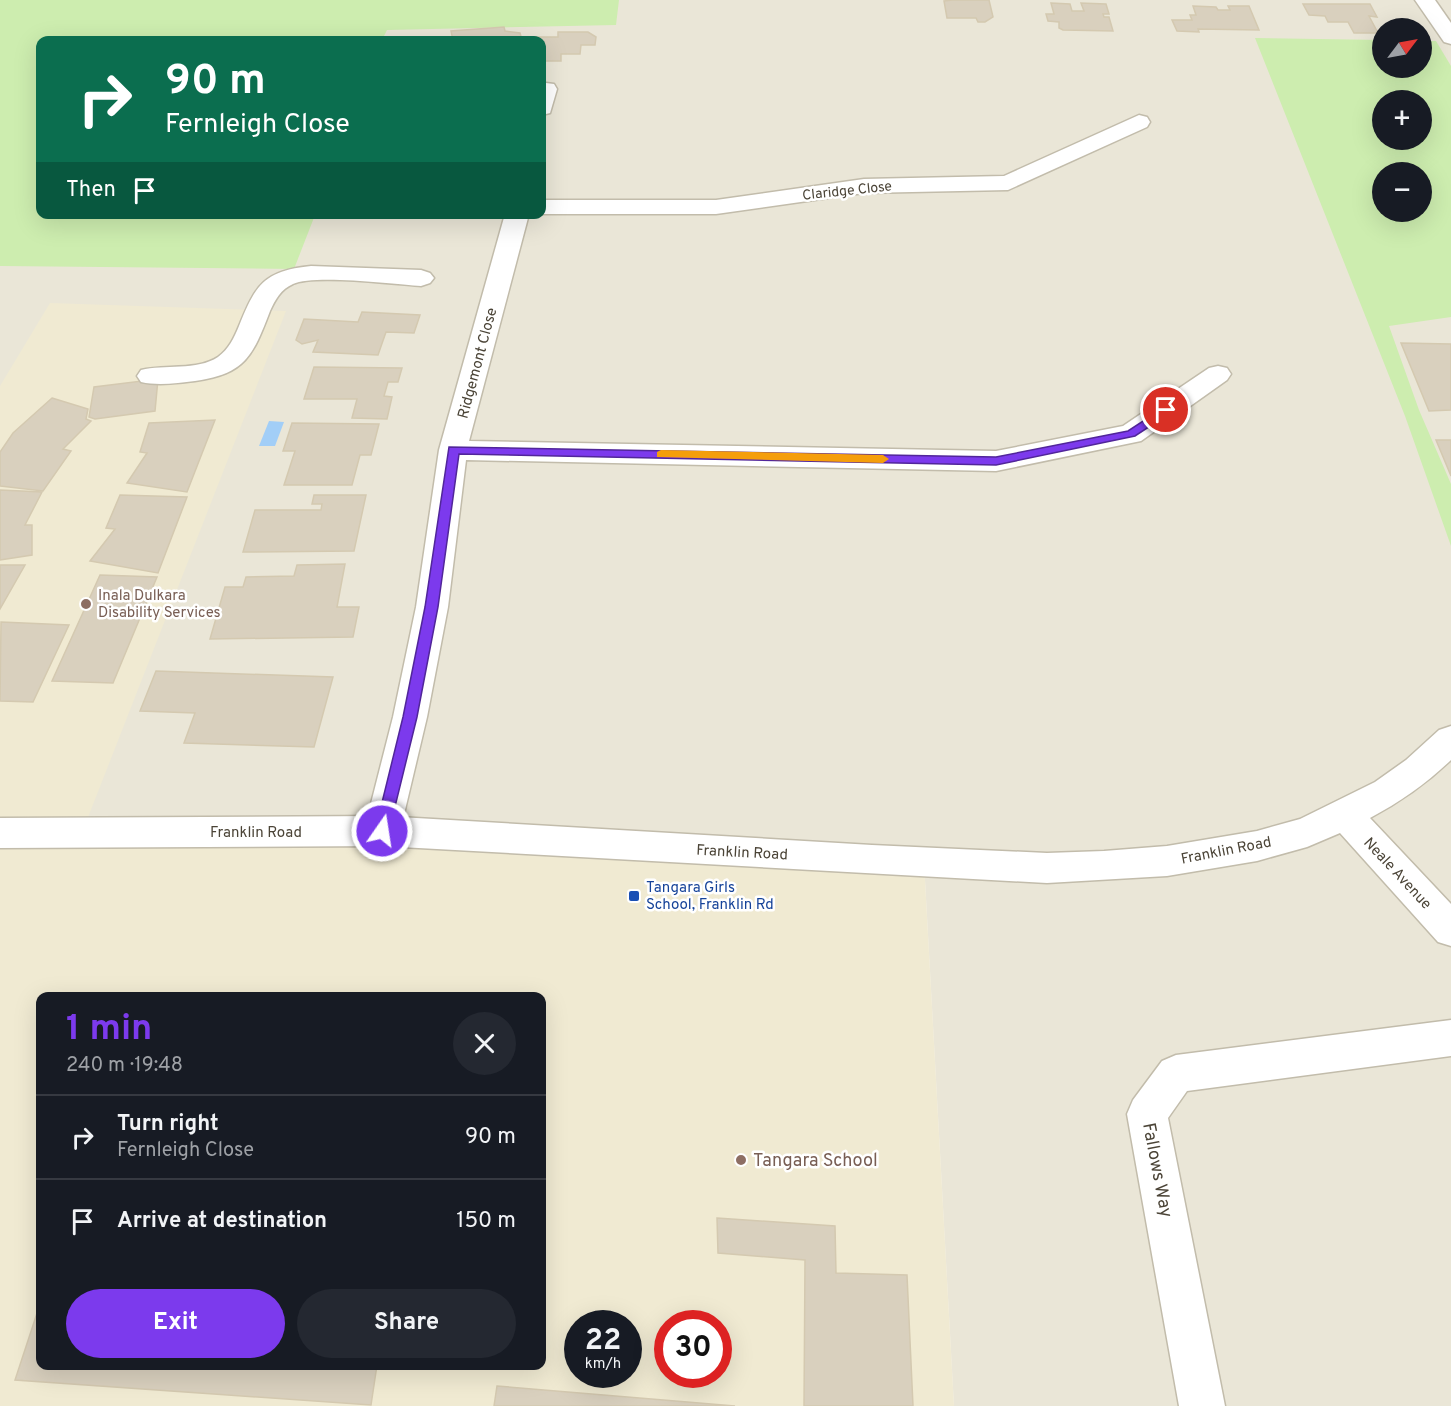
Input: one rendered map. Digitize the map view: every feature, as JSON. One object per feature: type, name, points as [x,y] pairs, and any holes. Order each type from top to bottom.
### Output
[{"type":"street","points":[[1425,0],[1451,38]]},
{"type":"street","name":"Claridge Close","points":[[546,207],[716,207],[864,186],[1008,183],[1139,122]]},
{"type":"street","name":"Ridgemont Close","points":[[382,831],[410,717],[432,607],[453,450],[516,219]]},
{"type":"street","points":[[150,376],[213,369],[226,364],[238,354],[248,339],[252,323],[273,285],[284,278],[304,273],[421,278]]},
{"type":"street","points":[[453,450],[996,461],[1131,434],[1218,374]]},
{"type":"street","name":"Franklin Road","points":[[0,833],[382,831],[1047,868],[1167,861],[1257,846],[1307,832],[1387,792],[1418,770],[1451,739]]},
{"type":"street","name":"Neale Avenue","points":[[1345,815],[1451,930]]},
{"type":"street","name":"Fallows Way","points":[[1202,1406],[1147,1114],[1176,1074],[1451,1038]]},
{"type":"shaded area","points":[[0,0],[1451,0],[1451,1406],[954,1406],[924,862],[0,833]]},
{"type":"shaded area","name":"Inala Dulkara Disability Services","points":[[50,303],[286,311],[85,825],[0,823],[0,386]]},
{"type":"shaded area","name":"Tangara School","points":[[0,833],[924,862],[954,1406],[0,1406]]},
{"type":"green space","points":[[0,0],[619,0],[616,25],[387,30],[384,36],[36,36],[36,219],[313,219],[294,269],[0,266]]},
{"type":"green space","points":[[1255,38],[1372,40],[1372,78],[1432,78],[1432,41],[1436,41],[1451,66],[1451,317],[1389,326],[1419,410],[1451,484],[1451,546],[1405,416]]},
{"type":"water","points":[[269,421],[284,422],[275,446],[259,446]]},
{"type":"building","points":[[989,0],[993,17],[985,22],[978,22],[976,18],[947,18],[944,1]]},
{"type":"building","points":[[1051,3],[1070,4],[1072,11],[1084,11],[1081,3],[1106,4],[1109,14],[1103,14],[1104,17],[1109,17],[1113,31],[1063,30],[1059,28],[1059,22],[1048,21],[1046,14],[1054,14]]},
{"type":"building","points":[[1303,4],[1370,4],[1377,17],[1369,16],[1372,22],[1372,33],[1354,33],[1348,22],[1328,22],[1325,16],[1309,15]]},
{"type":"building","points":[[1193,6],[1230,10],[1228,6],[1249,6],[1259,30],[1177,31],[1172,20],[1192,20],[1190,15],[1196,15]]},
{"type":"building","points":[[504,27],[505,31],[520,33],[521,36],[452,36],[451,31]]},
{"type":"building","points":[[558,32],[588,32],[596,37],[595,45],[581,45],[580,54],[561,54],[561,61],[546,61],[546,37],[558,37]]},
{"type":"building","points":[[362,312],[420,315],[414,333],[386,332],[378,355],[313,352],[318,340],[302,344],[296,340],[304,319],[358,322]]},
{"type":"building","points":[[1401,343],[1451,344],[1451,410],[1429,411]]},
{"type":"building","points":[[314,367],[402,368],[398,382],[388,382],[384,396],[392,397],[387,419],[352,418],[357,399],[304,399]]},
{"type":"building","points":[[158,379],[155,411],[95,419],[89,417],[94,387]]},
{"type":"building","points":[[52,398],[88,409],[86,419],[91,421],[63,449],[71,451],[43,491],[0,486],[0,452],[13,433]]},
{"type":"building","points":[[215,420],[187,492],[127,483],[147,453],[140,452],[149,423]]},
{"type":"building","points":[[292,423],[379,424],[371,455],[360,455],[352,485],[284,485],[295,451],[283,451]]},
{"type":"building","points":[[1436,440],[1451,440],[1451,476]]},
{"type":"building","points":[[0,490],[42,492],[25,525],[32,525],[32,555],[0,560]]},
{"type":"building","points":[[120,495],[187,497],[158,573],[90,561],[115,529],[106,528]]},
{"type":"building","points":[[314,495],[366,495],[354,551],[243,552],[255,510],[321,510],[322,504],[312,504]]},
{"type":"building","points":[[345,564],[337,607],[359,607],[353,637],[210,639],[225,587],[243,587],[246,577],[294,576],[297,565]]},
{"type":"building","points":[[0,565],[25,565],[0,609]]},
{"type":"building","points":[[100,575],[157,577],[113,683],[52,681]]},
{"type":"building","points":[[1,622],[69,625],[33,702],[0,701]]},
{"type":"building","points":[[156,671],[333,677],[314,747],[184,743],[195,713],[140,711]]},
{"type":"building","points":[[717,1218],[835,1226],[836,1273],[907,1275],[913,1406],[804,1406],[805,1260],[718,1253]]},
{"type":"building","points":[[36,1316],[36,1370],[376,1370],[371,1405],[15,1380]]},
{"type":"building","points":[[497,1386],[735,1406],[494,1406]]},
{"type":"slow traffic","points":[[661,454],[883,459]]},
{"type":"place","name":"Inala Dulkara Disability Services","points":[[86,604]]},
{"type":"place","name":"Tangara Girls School, Franklin Rd","points":[[634,896]]},
{"type":"place","name":"Tangara School","points":[[741,1160]]},
{"type":"route","points":[[382,831],[410,717],[432,607],[453,450],[996,461],[1131,434],[1166,410]]}]
